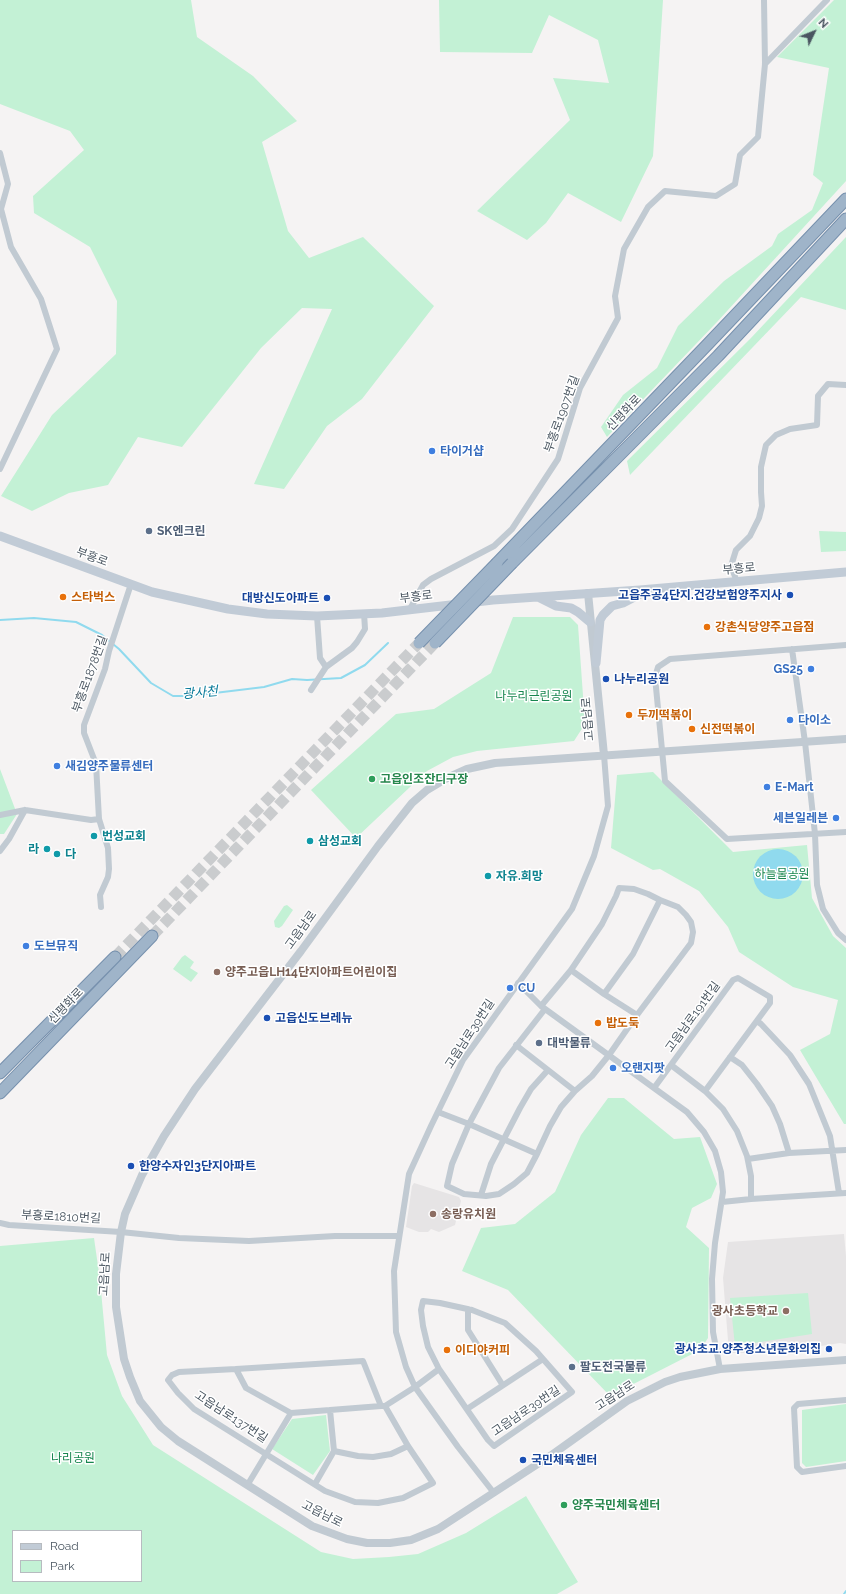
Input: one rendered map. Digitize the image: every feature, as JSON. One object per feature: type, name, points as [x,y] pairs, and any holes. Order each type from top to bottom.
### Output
[{"type":"highway","name":"신평화로","points":[[419,643],[712,341],[846,199]]},
{"type":"highway","points":[[435,643],[512,563],[718,356],[846,219]]},
{"type":"highway","name":"신평화로","points":[[0,1094],[152,936]]},
{"type":"highway","name":"신평화로","points":[[0,1073],[115,957]]},
{"type":"main road","name":"부흥로","points":[[0,536],[167,596],[228,609],[267,614],[317,616],[364,613],[536,596],[649,590],[846,572]]},
{"type":"main road","points":[[596,663],[600,620],[603,615],[612,606],[622,603],[649,590]]},
{"type":"main road","points":[[536,596],[556,606],[571,608],[590,622]]},
{"type":"street","name":"부흥로1907번길","points":[[410,609],[423,585],[431,579],[494,546],[512,529],[558,459],[580,388],[618,318],[615,296],[624,249],[648,207],[665,191],[716,196],[735,184],[740,155],[758,137],[765,64],[764,0]]},
{"type":"street","points":[[765,64],[827,0]]},
{"type":"street","points":[[0,152],[8,184],[1,209],[11,247],[41,299],[57,349],[0,469]]},
{"type":"street","points":[[737,582],[731,566],[736,550],[750,536],[759,518],[762,506],[760,492],[761,467],[766,444],[776,435],[790,428],[817,425],[818,396],[828,384],[846,385]]},
{"type":"street","name":"부흥로1878번길","points":[[101,907],[100,895],[108,877],[109,858],[108,848],[99,819],[96,764],[84,734],[84,725],[105,669],[131,584]]},
{"type":"street","name":"고읍남로","points":[[588,593],[604,755],[481,765],[447,778],[427,790],[412,803],[378,846],[296,957],[195,1089],[161,1141],[142,1174],[130,1202],[121,1232],[116,1274],[116,1307],[124,1358],[130,1377],[140,1401],[153,1419],[169,1435],[312,1526],[347,1539],[367,1543],[390,1543],[411,1540],[438,1529],[494,1493],[636,1396],[665,1382],[680,1377],[720,1369],[846,1360]]},
{"type":"street","points":[[311,690],[326,667],[352,648],[357,642],[365,629],[364,613]]},
{"type":"street","points":[[317,616],[320,658],[326,667]]},
{"type":"street","points":[[846,645],[670,659],[658,668],[655,677],[665,781],[727,838],[846,832]]},
{"type":"street","points":[[792,649],[816,834],[817,885],[823,908],[838,933],[846,940]]},
{"type":"street","points":[[604,755],[846,739]]},
{"type":"street","name":"고읍남로39번길","points":[[494,1493],[458,1447],[415,1387],[406,1367],[396,1332],[394,1271],[399,1236],[409,1174],[463,1060],[572,909],[594,856],[608,806],[604,755]]},
{"type":"street","points":[[0,851],[10,839],[25,810]]},
{"type":"street","points":[[0,815],[25,810],[91,820],[99,819]]},
{"type":"street","points":[[619,888],[634,889],[678,908],[691,922],[694,932],[691,943],[609,1055],[592,1076],[575,1090],[558,1113],[527,1173],[500,1194],[464,1194],[447,1186],[452,1164],[469,1124],[499,1068],[571,970],[602,924],[619,888]]},
{"type":"street","points":[[604,994],[633,954],[660,900]]},
{"type":"street","points":[[571,970],[604,994],[637,1015]]},
{"type":"street","name":"고읍남로191번길","points":[[654,1088],[734,980],[738,978],[770,997],[770,1003],[705,1091]]},
{"type":"street","points":[[518,983],[543,1008],[687,1112],[704,1132],[715,1151],[721,1172],[723,1192],[715,1243],[712,1279],[713,1332],[720,1369]]},
{"type":"street","points":[[722,1202],[843,1193],[830,1136],[809,1084],[790,1055],[761,1024],[756,1021]]},
{"type":"street","points":[[516,1045],[575,1090]]},
{"type":"street","points":[[730,1057],[742,1066],[758,1084],[772,1106],[780,1124],[789,1153]]},
{"type":"street","name":"고읍남로191번길","points":[[671,1065],[705,1091],[723,1109],[737,1131],[748,1159],[751,1176],[751,1199]]},
{"type":"street","points":[[481,1195],[490,1164],[503,1139],[531,1089],[548,1070]]},
{"type":"street","points":[[438,1112],[537,1154]]},
{"type":"street","points":[[748,1159],[789,1153],[846,1150]]},
{"type":"street","name":"부흥로1810번길","points":[[0,1223],[9,1225],[121,1232],[179,1238],[249,1241],[335,1236],[399,1236]]},
{"type":"street","name":"고읍남로39번길","points":[[423,1301],[468,1309],[505,1323],[524,1339],[572,1392],[494,1446],[488,1440],[439,1370],[428,1347],[423,1326],[423,1301]]},
{"type":"street","points":[[468,1309],[468,1330],[502,1384]]},
{"type":"street","points":[[466,1409],[502,1384],[543,1359]]},
{"type":"street","name":"고읍남로137번길","points":[[363,1361],[383,1406],[433,1483],[403,1498],[378,1503],[355,1502],[325,1491],[194,1409],[178,1393],[168,1380],[172,1375],[179,1372],[236,1369],[363,1361]]},
{"type":"street","points":[[236,1369],[246,1388],[291,1413],[383,1406],[415,1387],[439,1370]]},
{"type":"street","points":[[846,1400],[798,1404],[794,1408],[797,1467],[802,1472],[846,1466]]},
{"type":"street","points":[[316,1484],[334,1451],[330,1410]]},
{"type":"street","name":"고읍남로137번길","points":[[248,1484],[291,1413]]},
{"type":"street","points":[[334,1451],[358,1456],[373,1457],[391,1454],[408,1446]]},
{"type":"shaded area","name":"송랑유치원","points":[[414,1183],[459,1197],[461,1201],[455,1225],[439,1232],[431,1229],[428,1232],[419,1232],[406,1227],[412,1186]]},
{"type":"shaded area","name":"광사초등학교","points":[[844,1234],[846,1256],[846,1344],[840,1343],[777,1353],[729,1353],[723,1278],[728,1242]]},
{"type":"green space","points":[[0,0],[191,0],[197,37],[253,76],[297,121],[262,142],[288,231],[309,258],[363,237],[434,306],[362,399],[327,426],[284,489],[254,484],[332,309],[302,308],[261,348],[182,447],[138,437],[108,485],[69,493],[32,511],[1,496],[52,415],[116,354],[117,301],[90,247],[34,213],[33,196],[84,150],[70,131],[0,104]]},
{"type":"green space","points":[[439,0],[663,0],[653,156],[621,222],[568,193],[546,223],[527,240],[477,211],[570,120],[553,78],[609,83],[598,40],[549,15],[532,53],[440,52]]},
{"type":"green space","points":[[834,0],[846,0],[846,181],[717,322],[607,437],[601,427],[623,395],[657,368],[678,326],[724,281],[772,246],[778,234],[812,210],[823,183],[813,175],[829,68],[777,57]]},
{"type":"green space","points":[[846,237],[846,310],[801,297],[630,475],[627,461],[750,339]]},
{"type":"green space","points":[[819,531],[846,532],[846,551],[821,552]]},
{"type":"green space","name":"나누리근린공원","points":[[513,617],[570,617],[578,625],[585,724],[574,741],[477,751],[453,757],[427,771],[356,838],[311,790],[396,714],[434,709],[491,673]]},
{"type":"green space","points":[[0,769],[17,814],[4,834],[0,834]]},
{"type":"green space","name":"하늘물공원","points":[[653,772],[733,852],[807,845],[812,898],[833,936],[846,948],[846,1124],[844,1124],[800,1050],[830,1034],[838,1000],[793,987],[739,952],[728,927],[699,891],[660,869],[653,870],[611,848],[617,775]]},
{"type":"green space","points":[[287,905],[293,910],[282,926],[279,928],[275,927],[274,921],[284,906]]},
{"type":"green space","points":[[185,955],[194,962],[190,968],[198,973],[191,982],[173,969]]},
{"type":"green space","points":[[608,1098],[624,1098],[674,1139],[700,1137],[717,1184],[711,1198],[692,1208],[686,1227],[709,1248],[708,1338],[700,1350],[610,1396],[508,1290],[462,1271],[481,1228],[515,1224],[555,1192],[581,1135]]},
{"type":"green space","name":"나리공원","points":[[94,1238],[100,1280],[107,1355],[122,1396],[153,1445],[321,1552],[353,1559],[418,1554],[466,1533],[526,1496],[578,1582],[557,1594],[0,1594],[0,1246]]},
{"type":"green space","points":[[808,1293],[812,1334],[735,1346],[730,1298]]},
{"type":"green space","points":[[846,1404],[846,1461],[806,1467],[802,1463],[802,1410]]},
{"type":"green space","points":[[326,1415],[330,1451],[313,1475],[272,1449],[292,1419]]},
{"type":"water","points":[[778,849],[787,851],[796,856],[801,865],[803,874],[801,883],[796,892],[787,897],[778,899],[769,897],[760,892],[755,883],[753,874],[755,865],[760,856],[769,851]]},
{"type":"waterway","name":"광사천","points":[[0,620],[34,618],[76,622],[102,635],[119,649],[151,683],[173,696],[190,696],[264,687],[292,679],[307,680],[341,678],[365,665],[388,643]]},
{"type":"tunnel","points":[[115,957],[419,643]]},
{"type":"tunnel","points":[[152,936],[435,643]]},
{"type":"place","name":"타이거샵","points":[[432,451]]},
{"type":"place","name":"SK엔크린","points":[[149,531]]},
{"type":"place","name":"고읍주공4단지.건강보험양주지사","points":[[790,595]]},
{"type":"place","name":"스타벅스","points":[[63,597]]},
{"type":"place","name":"대방신도아파트","points":[[327,598]]},
{"type":"place","name":"강촌식당양주고읍점","points":[[707,627]]},
{"type":"place","name":"GS25","points":[[811,669]]},
{"type":"place","name":"나누리공원","points":[[606,679]]},
{"type":"place","name":"두끼떡볶이","points":[[629,715]]},
{"type":"place","name":"다이소","points":[[790,720]]},
{"type":"place","name":"신전떡볶이","points":[[692,729]]},
{"type":"place","name":"새김양주물류센터","points":[[57,766]]},
{"type":"place","name":"고읍인조잔디구장","points":[[372,779]]},
{"type":"place","name":"E-Mart","points":[[767,787]]},
{"type":"place","name":"세븐일레븐","points":[[836,818]]},
{"type":"place","name":"번성교회","points":[[94,836]]},
{"type":"place","name":"삼성교회","points":[[310,841]]},
{"type":"place","name":"라","points":[[47,849]]},
{"type":"place","name":"다","points":[[57,854]]},
{"type":"place","name":"자유.희망","points":[[488,876]]},
{"type":"place","name":"도브뮤직","points":[[26,946]]},
{"type":"place","name":"양주고읍LH14단지아파트어린이집","points":[[217,972]]},
{"type":"place","name":"CU","points":[[510,988]]},
{"type":"place","name":"고읍신도브레뉴","points":[[267,1018]]},
{"type":"place","name":"밥도둑","points":[[598,1023]]},
{"type":"place","name":"대박물류","points":[[539,1043]]},
{"type":"place","name":"오랜지팟","points":[[613,1068]]},
{"type":"place","name":"한양수자인3단지아파트","points":[[131,1166]]},
{"type":"place","name":"송랑유치원","points":[[433,1214]]},
{"type":"place","name":"광사초등학교","points":[[786,1311]]},
{"type":"place","name":"광사초교.양주청소년문화의집","points":[[829,1349]]},
{"type":"place","name":"이디야커피","points":[[447,1350]]},
{"type":"place","name":"팔도전국물류","points":[[572,1367]]},
{"type":"place","name":"국민체육센터","points":[[523,1460]]},
{"type":"place","name":"양주국민체육센터","points":[[564,1505]]}]
